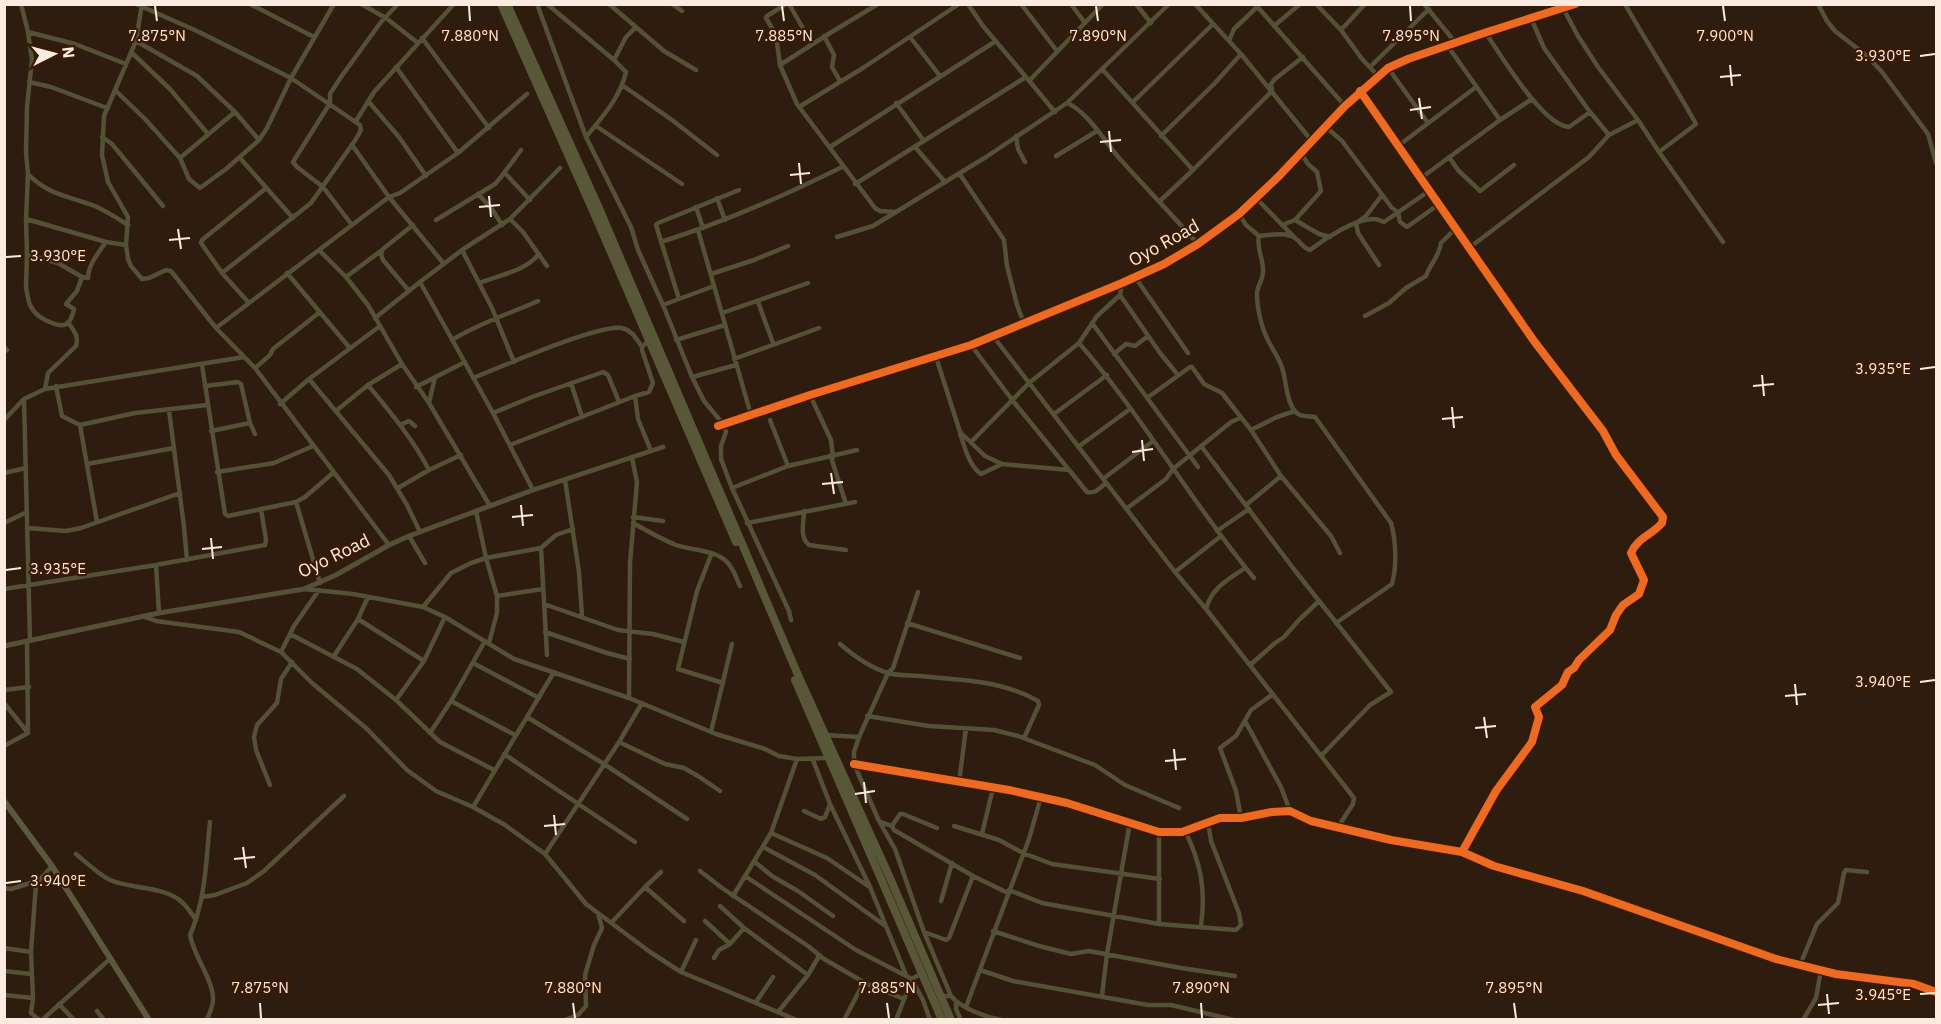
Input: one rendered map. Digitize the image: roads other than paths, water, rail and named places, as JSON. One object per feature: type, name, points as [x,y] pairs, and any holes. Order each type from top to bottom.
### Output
[{"type":"highway","points":[[501,4],[796,676],[886,867],[951,1020]]},
{"type":"highway","points":[[507,4],[607,228],[796,676],[827,758],[942,1020]]},
{"type":"main road","points":[[4,801],[52,866],[149,1020]]},
{"type":"street","points":[[21,4],[32,60],[26,130],[28,174],[26,287],[29,303],[40,318],[59,327],[72,318],[74,309],[66,304],[77,291],[82,277]]},
{"type":"street","points":[[136,4],[197,31],[291,78],[360,125],[361,130],[352,145],[311,203],[222,273]]},
{"type":"street","points":[[250,4],[314,37]]},
{"type":"street","points":[[115,90],[180,158],[189,179],[200,188],[240,158],[259,140],[291,78],[334,4]]},
{"type":"street","points":[[362,4],[420,40],[489,128]]},
{"type":"street","points":[[352,225],[323,187],[293,162],[330,103],[330,94],[341,77],[381,22],[398,4]]},
{"type":"street","points":[[356,121],[368,101],[396,67],[454,4]]},
{"type":"street","points":[[537,4],[586,137],[631,227],[638,250],[692,377],[704,401],[726,432],[721,446],[721,459],[791,620]]},
{"type":"street","points":[[547,4],[626,72],[622,85],[605,115],[586,137]]},
{"type":"street","points":[[609,4],[664,51],[696,70]]},
{"type":"street","points":[[672,4],[682,12]]},
{"type":"street","points":[[812,44],[787,4],[766,18],[776,35],[780,65],[799,107],[875,208],[880,212],[896,212]]},
{"type":"street","points":[[780,65],[878,4]]},
{"type":"street","points":[[799,107],[863,68],[959,4]]},
{"type":"street","points":[[968,4],[1055,112]]},
{"type":"street","points":[[1021,4],[1057,51]]},
{"type":"street","points":[[1071,4],[1085,23]]},
{"type":"street","points":[[855,184],[1027,79],[1103,4]]},
{"type":"street","points":[[1136,4],[1151,23]]},
{"type":"street","points":[[1195,4],[1241,54],[1311,140]]},
{"type":"street","points":[[1274,26],[1300,4]]},
{"type":"street","points":[[1316,4],[1341,30],[1378,76]]},
{"type":"street","points":[[1341,30],[1365,4]]},
{"type":"street","points":[[1425,4],[1455,42]]},
{"type":"street","name":"Oyo Road","points":[[721,426],[810,395],[971,345],[1135,278],[1198,244],[1239,214],[1345,106],[1388,68],[1455,42],[1575,4]]},
{"type":"street","points":[[1625,4],[1645,41],[1678,90],[1696,124],[1659,152]]},
{"type":"street","points":[[1818,4],[1827,21],[1836,31],[1867,56],[1882,72],[1929,134],[1936,163]]},
{"type":"street","points":[[837,237],[873,226],[1055,112],[1168,5]]},
{"type":"street","points":[[143,6],[136,41],[104,116],[102,136],[104,168],[108,182],[126,211],[128,225],[126,245],[131,266],[142,279],[166,270],[171,271],[216,328],[255,368],[389,545]]},
{"type":"street","points":[[1229,41],[1234,29],[1256,6],[1345,106]]},
{"type":"street","points":[[1563,6],[1578,36],[1598,67],[1724,242]]},
{"type":"street","points":[[1370,67],[1430,9]]},
{"type":"street","points":[[1531,18],[1544,48],[1609,135]]},
{"type":"street","points":[[1133,102],[1213,24]]},
{"type":"street","points":[[614,60],[626,37],[636,27]]},
{"type":"street","points":[[28,32],[75,44],[126,64]]},
{"type":"street","points":[[1485,32],[1532,99],[1549,119],[1566,128],[1590,112]]},
{"type":"street","points":[[824,36],[834,56],[832,67],[840,81]]},
{"type":"street","points":[[910,37],[940,76]]},
{"type":"street","points":[[136,41],[197,76],[235,112],[259,140]]},
{"type":"street","points":[[830,147],[996,41]]},
{"type":"street","points":[[1447,45],[1500,120]]},
{"type":"street","points":[[131,52],[170,89],[208,134]]},
{"type":"street","points":[[1161,136],[1241,54]]},
{"type":"street","points":[[1272,91],[1271,84],[1275,79],[1303,57]]},
{"type":"street","points":[[396,67],[459,153]]},
{"type":"street","points":[[1388,68],[1428,123]]},
{"type":"street","points":[[1102,69],[1193,170]]},
{"type":"street","points":[[29,82],[51,87],[107,108]]},
{"type":"street","points":[[622,85],[717,155]]},
{"type":"street","points":[[1398,146],[1476,87]]},
{"type":"street","points":[[1160,201],[1272,91]]},
{"type":"street","points":[[1360,92],[1534,341],[1603,431],[1616,454],[1663,517],[1662,524],[1656,531],[1635,543],[1631,553],[1644,580],[1639,594],[1623,606],[1616,615],[1610,630],[1568,672],[1562,685],[1535,707],[1539,717],[1532,742],[1496,791],[1462,852]]},
{"type":"street","points":[[216,328],[389,197],[400,193],[459,153],[527,94]]},
{"type":"street","points":[[1420,178],[1532,99]]},
{"type":"street","points":[[368,101],[399,137],[426,176]]},
{"type":"street","points":[[896,103],[924,141]]},
{"type":"street","points":[[1067,103],[1082,114],[1120,160],[1198,244]]},
{"type":"street","points":[[180,158],[235,112]]},
{"type":"street","points":[[1469,248],[1589,157],[1609,135],[1638,120]]},
{"type":"street","points":[[596,126],[682,184]]},
{"type":"street","points":[[1326,127],[1342,141],[1392,208],[1398,212],[1400,222],[1407,227],[1438,205]]},
{"type":"street","points":[[1056,156],[1097,131]]},
{"type":"street","points":[[102,136],[112,144],[163,206]]},
{"type":"street","points":[[1016,136],[1018,149],[1025,162]]},
{"type":"street","points":[[352,145],[389,197],[444,264]]},
{"type":"street","points":[[915,147],[945,182]]},
{"type":"street","points":[[435,220],[495,184],[521,150]]},
{"type":"street","points":[[1282,225],[1295,220],[1321,191],[1317,172],[1300,152]]},
{"type":"street","points":[[1449,157],[1458,170],[1480,191],[1514,165]]},
{"type":"street","points":[[240,158],[293,218]]},
{"type":"street","points":[[661,242],[725,220],[801,188],[842,167]]},
{"type":"street","points":[[375,318],[462,250],[510,219],[560,168]]},
{"type":"street","points":[[505,173],[530,200]]},
{"type":"street","points":[[960,173],[1004,240],[1007,266],[1024,323]]},
{"type":"street","points":[[28,174],[42,187],[98,208],[128,225]]},
{"type":"street","points":[[249,303],[222,273],[202,246],[202,240],[265,189]]},
{"type":"street","points":[[680,299],[656,225],[738,190]]},
{"type":"street","points":[[1356,223],[1374,219],[1384,222],[1429,191]]},
{"type":"street","points":[[478,194],[492,209],[502,225]]},
{"type":"street","points":[[1256,198],[1304,248],[1310,250],[1366,216],[1382,195]]},
{"type":"street","points":[[717,198],[725,220]]},
{"type":"street","points":[[696,207],[714,286],[751,415]]},
{"type":"street","points":[[1239,214],[1246,225],[1259,236],[1294,237]]},
{"type":"street","points":[[26,219],[106,242],[126,245]]},
{"type":"street","points":[[510,219],[523,232],[547,266]]},
{"type":"street","points":[[1295,220],[1319,234],[1330,237]]},
{"type":"street","points":[[1356,223],[1358,233],[1379,265]]},
{"type":"street","points":[[346,277],[413,225]]},
{"type":"street","points":[[1365,316],[1389,303],[1406,288],[1426,276],[1429,267],[1440,252],[1441,243],[1455,229]]},
{"type":"street","points":[[1259,236],[1258,243],[1264,270],[1257,297],[1262,326],[1266,338],[1278,357],[1284,373],[1286,389],[1295,411],[1300,415],[1316,417],[1393,528],[1392,584],[1336,623]]},
{"type":"street","points":[[27,255],[58,263],[88,278],[87,273],[106,242]]},
{"type":"street","points":[[711,274],[788,246]]},
{"type":"street","points":[[383,249],[381,254],[383,260],[409,291]]},
{"type":"street","points":[[319,250],[346,277],[375,318],[461,455],[489,506]]},
{"type":"street","points":[[462,250],[514,362]]},
{"type":"street","points":[[479,284],[514,272],[533,261],[538,254]]},
{"type":"street","points":[[287,273],[304,290],[350,347]]},
{"type":"street","points":[[1135,278],[1188,353]]},
{"type":"street","points":[[420,282],[533,490]]},
{"type":"street","points":[[971,442],[1029,383],[1079,343],[1096,316],[1120,295],[1122,283]]},
{"type":"street","points":[[722,313],[808,284]]},
{"type":"street","points":[[663,305],[714,286]]},
{"type":"street","points":[[1120,295],[1178,375]]},
{"type":"street","points":[[452,340],[472,328],[538,301]]},
{"type":"street","points":[[758,302],[773,344]]},
{"type":"street","points":[[255,368],[270,355],[273,349],[320,312]]},
{"type":"street","points":[[45,389],[48,374],[76,346],[78,341],[78,337],[68,322]]},
{"type":"street","points":[[1092,323],[1198,467]]},
{"type":"street","points":[[676,340],[725,325]]},
{"type":"street","points":[[280,404],[350,347],[380,326]]},
{"type":"street","points":[[473,378],[591,333],[613,328],[626,329],[642,347],[653,383],[649,392],[510,445]]},
{"type":"street","points":[[692,377],[819,328]]},
{"type":"street","points":[[993,336],[1175,572],[1354,798],[1353,804],[1338,827]]},
{"type":"street","points":[[1114,354],[1126,344],[1135,346],[1148,336]]},
{"type":"street","points":[[642,347],[648,340]]},
{"type":"street","points":[[1079,343],[1107,375],[1219,534],[1254,578]]},
{"type":"street","points":[[971,345],[1087,492],[1096,491],[1104,481],[1153,441]]},
{"type":"street","points":[[4,347],[7,350],[4,352]]},
{"type":"street","points":[[4,420],[24,399],[56,386],[244,357]]},
{"type":"street","points":[[936,357],[960,432],[976,470],[981,474],[1002,464]]},
{"type":"street","points":[[417,387],[465,362]]},
{"type":"street","points":[[336,411],[368,385],[402,364]]},
{"type":"street","points":[[202,365],[225,514],[228,516],[296,502],[334,472]]},
{"type":"street","points":[[1147,398],[1192,367],[1204,384],[1222,393],[1251,430],[1281,476],[1341,553]]},
{"type":"street","points":[[493,413],[571,383],[605,373],[620,402]]},
{"type":"street","points":[[1054,414],[1107,375]]},
{"type":"street","points":[[429,403],[435,377]]},
{"type":"street","points":[[309,379],[398,488],[420,532]]},
{"type":"street","points":[[205,386],[238,382],[241,384],[250,423],[255,434]]},
{"type":"street","points":[[571,383],[582,417]]},
{"type":"street","points":[[368,385],[422,455],[429,470]]},
{"type":"street","points":[[56,386],[62,416],[80,425],[135,413],[207,405]]},
{"type":"street","points":[[810,395],[831,440],[832,457],[846,504]]},
{"type":"street","points":[[635,396],[638,418],[651,451]]},
{"type":"street","points":[[24,399],[30,585],[28,733]]},
{"type":"street","points":[[1078,447],[1130,409]]},
{"type":"street","points":[[169,410],[187,560]]},
{"type":"street","points":[[1251,430],[1295,411]]},
{"type":"street","points":[[1126,508],[1167,479],[1173,469],[1240,418]]},
{"type":"street","points":[[770,420],[788,466]]},
{"type":"street","points":[[400,425],[410,421],[416,426]]},
{"type":"street","points":[[211,431],[250,423]]},
{"type":"street","points":[[80,425],[98,522]]},
{"type":"street","points":[[960,432],[985,456],[1002,464],[1069,470]]},
{"type":"street","points":[[217,472],[274,463],[313,446]]},
{"type":"street","points":[[1201,446],[1391,692],[1370,705],[1321,756]]},
{"type":"street","name":"Oyo Road","points":[[4,646],[159,613],[304,589],[320,583],[409,536],[533,490],[663,447]]},
{"type":"street","points":[[87,464],[174,448]]},
{"type":"street","points":[[732,488],[788,466],[857,450]]},
{"type":"street","points":[[398,488],[461,455]]},
{"type":"street","points":[[629,698],[630,563],[637,482],[632,458]]},
{"type":"street","points":[[4,473],[26,468]]},
{"type":"street","points":[[1175,572],[1281,476]]},
{"type":"street","points":[[1167,479],[1181,480]]},
{"type":"street","points":[[566,480],[579,572],[582,616]]},
{"type":"street","points":[[27,528],[66,531],[180,494]]},
{"type":"street","points":[[296,502],[320,583]]},
{"type":"street","points":[[747,523],[855,502]]},
{"type":"street","points":[[4,589],[187,560],[265,545],[261,509]]},
{"type":"street","points":[[430,733],[487,642],[497,613],[497,596],[476,511]]},
{"type":"street","points":[[804,511],[803,536],[805,542],[809,545],[846,550]]},
{"type":"street","points":[[4,523],[27,512]]},
{"type":"street","points":[[633,517],[663,521]]},
{"type":"street","points":[[633,523],[679,546],[723,558],[740,586]]},
{"type":"street","points":[[423,607],[451,573],[486,558],[542,548],[556,534],[573,529]]},
{"type":"street","points":[[409,536],[426,563]]},
{"type":"street","points":[[542,548],[547,655]]},
{"type":"street","points":[[711,555],[697,591],[678,666],[679,670],[723,683]]},
{"type":"street","points":[[156,565],[159,613]]},
{"type":"street","points":[[1206,609],[1210,596],[1218,587],[1245,568]]},
{"type":"street","points":[[304,589],[423,607],[446,617],[514,659],[629,698],[711,732],[765,749],[778,756],[813,760],[827,758]]},
{"type":"street","points":[[497,596],[543,589]]},
{"type":"street","points":[[281,652],[319,590]]},
{"type":"street","points":[[918,592],[893,668],[888,673],[859,737],[854,752],[854,764],[879,821],[895,849],[924,932],[951,996],[966,1007],[1002,1020]]},
{"type":"street","points":[[1198,600],[1210,596]]},
{"type":"street","points":[[334,656],[358,619],[368,597]]},
{"type":"street","points":[[1250,665],[1284,637],[1319,601]]},
{"type":"street","points":[[544,604],[618,630],[653,634],[684,642]]},
{"type":"street","points":[[145,617],[239,632],[281,652],[312,683],[366,728],[407,770],[436,791],[473,807],[505,825],[545,854],[586,904],[650,952],[681,972],[797,1020]]},
{"type":"street","points":[[396,700],[424,661],[446,617]]},
{"type":"street","points":[[358,619],[424,661]]},
{"type":"street","points":[[907,624],[1020,658]]},
{"type":"street","points":[[545,632],[630,659]]},
{"type":"street","points":[[290,634],[334,656],[370,678],[440,742],[494,770]]},
{"type":"street","points":[[711,732],[732,644]]},
{"type":"street","points":[[840,644],[861,661],[888,673],[987,682],[1008,687],[1038,701],[1039,705],[1024,738]]},
{"type":"street","points":[[270,786],[256,750],[254,737],[257,725],[277,704],[281,679],[292,662]]},
{"type":"street","points":[[472,663],[539,698]]},
{"type":"street","points":[[473,807],[554,672]]},
{"type":"street","points":[[4,690],[28,687]]},
{"type":"street","points":[[1241,818],[1236,791],[1227,762],[1220,750],[1236,736],[1251,710],[1273,694]]},
{"type":"street","points":[[451,701],[515,735]]},
{"type":"street","points":[[4,703],[28,733]]},
{"type":"street","points":[[545,854],[642,703]]},
{"type":"street","points":[[867,716],[929,726],[994,730],[1024,738],[1095,765],[1125,785],[1179,808]]},
{"type":"street","points":[[527,717],[687,819]]},
{"type":"street","points":[[1245,721],[1281,788],[1290,811]]},
{"type":"street","points":[[959,783],[966,728]]},
{"type":"street","points":[[4,746],[28,733]]},
{"type":"street","points":[[825,735],[859,737]]},
{"type":"street","points":[[619,742],[665,764],[684,768],[720,792]]},
{"type":"street","points":[[504,754],[635,842]]},
{"type":"street","points":[[733,896],[771,832],[797,759]]},
{"type":"street","points":[[813,760],[830,804],[870,887],[906,975]]},
{"type":"street","points":[[854,764],[1041,797],[1159,832],[1185,831],[1220,818],[1241,818],[1290,811],[1311,820],[1391,840],[1462,852],[1494,866],[1583,891],[1776,959],[1836,974],[1914,984],[1936,992]]},
{"type":"street","points":[[982,834],[993,788]]},
{"type":"street","points":[[202,897],[215,895],[247,883],[264,871],[345,796]]},
{"type":"street","points":[[966,1007],[1023,853],[1041,797]]},
{"type":"street","points":[[804,811],[821,819],[825,817],[830,804]]},
{"type":"street","points":[[892,826],[900,814],[903,814],[937,828]]},
{"type":"street","points":[[879,821],[892,826],[894,831],[973,876],[1008,892],[1042,903],[1159,924],[1236,930],[1240,925],[1234,898],[1211,841],[1208,822]]},
{"type":"street","points":[[207,1020],[213,1003],[212,993],[190,935],[197,921],[202,897],[210,822]]},
{"type":"street","points":[[1102,995],[1130,822]]},
{"type":"street","points":[[954,826],[982,834],[1052,864],[1160,879]]},
{"type":"street","points":[[1185,831],[1195,852],[1204,894],[1201,926]]},
{"type":"street","points":[[771,832],[827,858],[870,887]]},
{"type":"street","points":[[1159,832],[1159,924]]},
{"type":"street","points":[[763,848],[814,875],[885,926]]},
{"type":"street","points":[[76,855],[110,879],[177,898],[197,921]]},
{"type":"street","points":[[755,862],[772,876],[833,916]]},
{"type":"street","points":[[941,901],[952,863]]},
{"type":"street","points":[[4,888],[11,889],[37,881],[52,866]]},
{"type":"street","points":[[1800,965],[1816,924],[1838,903],[1846,870],[1868,872]]},
{"type":"street","points":[[700,871],[819,956],[864,982],[904,999]]},
{"type":"street","points":[[612,922],[645,887],[662,873]]},
{"type":"street","points":[[745,876],[856,950],[906,975],[912,980],[930,1020]]},
{"type":"street","points":[[924,932],[946,940],[949,938],[973,876]]},
{"type":"street","points":[[37,881],[31,952],[33,998],[31,1013],[41,1020],[111,958]]},
{"type":"street","points":[[645,887],[684,921]]},
{"type":"street","points":[[720,906],[744,928],[808,975]]},
{"type":"street","points":[[565,1020],[578,1015],[586,1006],[585,975],[602,928],[598,912]]},
{"type":"street","points":[[705,921],[730,944]]},
{"type":"street","points":[[714,958],[719,950],[730,944],[744,928]]},
{"type":"street","points":[[993,932],[1071,954],[1089,951],[1235,976]]},
{"type":"street","points":[[681,972],[696,940]]},
{"type":"street","points":[[4,948],[31,952]]},
{"type":"street","points":[[778,1012],[808,975],[819,956]]},
{"type":"street","points":[[980,970],[1013,981],[1148,1005],[1171,1005],[1234,1020]]},
{"type":"street","points":[[1803,1020],[1816,998],[1821,970]]},
{"type":"street","points":[[4,971],[31,974]]},
{"type":"street","points":[[896,1020],[912,980],[922,973]]},
{"type":"street","points":[[756,1002],[773,977]]},
{"type":"street","points":[[844,1020],[864,982]]},
{"type":"street","points":[[4,995],[33,998]]},
{"type":"street","points":[[941,996],[951,996]]},
{"type":"street","points":[[956,1001],[956,1009],[961,1020]]},
{"type":"street","points":[[58,1004],[74,1020]]},
{"type":"street","points":[[97,1011],[104,1020]]}]
